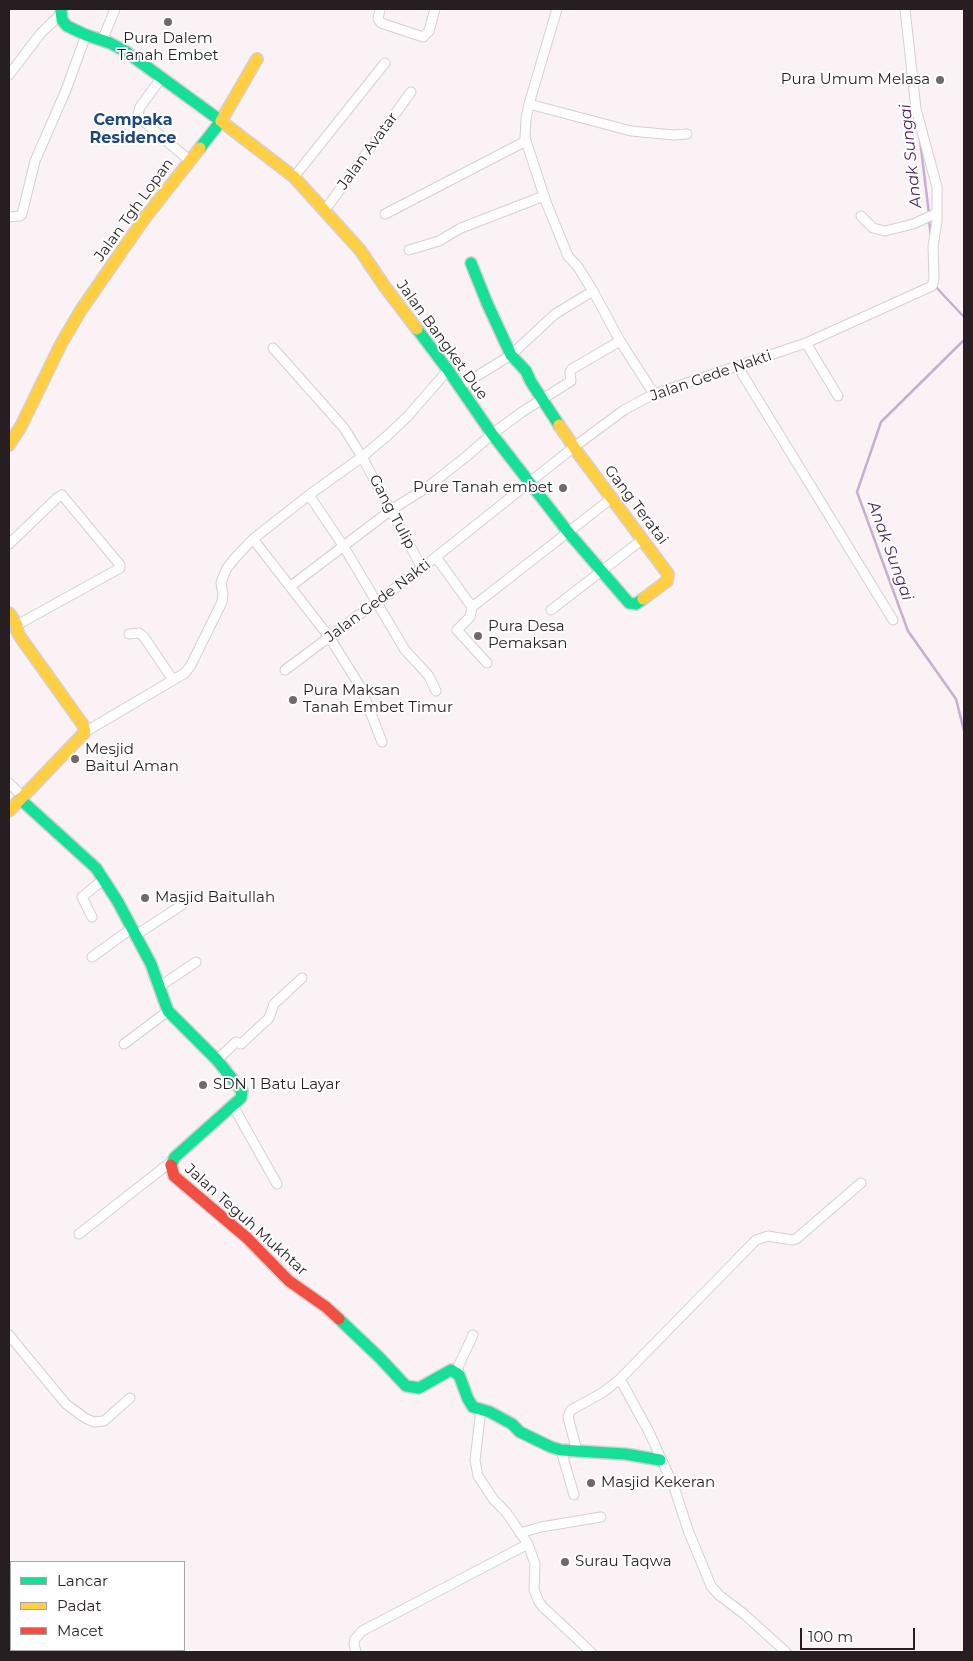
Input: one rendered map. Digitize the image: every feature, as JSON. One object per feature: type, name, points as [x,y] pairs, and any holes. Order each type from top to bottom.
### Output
[{"type":"street","points":[[102,41],[115,9]]},
{"type":"street","points":[[380,9],[378,19],[383,24],[423,36],[429,31],[435,9]]},
{"type":"street","points":[[557,9],[529,104],[526,119],[526,140],[563,246],[593,291],[620,341],[654,394]]},
{"type":"street","name":"Jalan Gede Nakti","points":[[285,670],[422,568],[530,481],[624,410],[654,394],[806,343],[933,285],[932,216],[937,187],[916,110],[905,9]]},
{"type":"street","points":[[61,12],[64,23],[68,26],[125,51],[221,122]]},
{"type":"street","points":[[9,74],[42,32],[61,12]]},
{"type":"street","points":[[9,217],[22,214],[36,161],[66,90],[86,35]]},
{"type":"street","name":"Jalan Tgh Lopan","points":[[9,445],[21,426],[61,344],[81,310],[144,219],[221,122],[257,59]]},
{"type":"street","points":[[294,177],[385,63]]},
{"type":"street","points":[[162,77],[140,107],[138,114],[142,120],[189,160]]},
{"type":"street","name":"Jalan Avatar","points":[[325,210],[411,92]]},
{"type":"street","points":[[529,104],[630,131],[674,135],[688,134]]},
{"type":"street","name":"Jalan Bangket Due","points":[[221,122],[294,177],[360,250],[385,287],[448,370],[492,434],[620,595]]},
{"type":"street","points":[[384,214],[526,140]]},
{"type":"street","points":[[409,250],[438,241],[461,228],[544,196]]},
{"type":"street","points":[[861,216],[873,228],[885,232],[932,216]]},
{"type":"street","name":"Gang Teratai","points":[[471,263],[511,355],[526,371],[574,447],[668,574],[669,578],[666,582],[636,604],[629,603],[620,595]]},
{"type":"street","points":[[459,387],[511,355],[555,314],[593,291]]},
{"type":"street","points":[[292,586],[391,510],[429,486],[492,434],[571,381],[570,372],[572,369],[620,341]]},
{"type":"street","points":[[806,343],[838,396]]},
{"type":"street","name":"Gang Tulip","points":[[273,348],[344,428],[362,457],[422,568]]},
{"type":"street","points":[[738,367],[893,620]]},
{"type":"street","points":[[9,811],[85,732],[185,673],[191,665],[222,602],[224,594],[221,583],[225,572],[253,539],[362,457],[408,416],[448,370]]},
{"type":"street","points":[[9,544],[62,495],[120,566],[120,568],[17,625]]},
{"type":"street","points":[[309,495],[344,547],[405,650],[428,676],[436,691]]},
{"type":"street","points":[[487,663],[457,630],[470,617],[472,607],[612,498]]},
{"type":"street","points":[[253,539],[292,586],[330,638],[361,688],[382,742]]},
{"type":"street","points":[[551,610],[643,539]]},
{"type":"street","points":[[436,557],[472,607]]},
{"type":"street","points":[[9,613],[17,625],[16,631],[84,726],[85,732]]},
{"type":"street","points":[[129,634],[139,633],[144,637],[173,680]]},
{"type":"street","points":[[9,783],[21,798],[91,862],[104,879],[151,964],[168,1011],[217,1060],[242,1091],[241,1098],[233,1106],[277,1184]]},
{"type":"street","points":[[92,917],[82,897],[104,879]]},
{"type":"street","points":[[92,957],[134,931],[182,905]]},
{"type":"street","points":[[159,987],[196,962]]},
{"type":"street","points":[[217,1060],[236,1042],[241,1044],[269,1018],[274,1004],[302,978]]},
{"type":"street","points":[[124,1044],[168,1011]]},
{"type":"street","name":"Jalan Teguh Mukhtar","points":[[233,1106],[172,1161],[171,1170],[174,1176],[247,1238],[289,1281],[338,1318],[406,1386],[419,1388],[451,1370],[459,1375]]},
{"type":"street","points":[[79,1234],[172,1161]]},
{"type":"street","points":[[577,1451],[569,1413],[620,1380],[756,1240],[768,1236],[796,1239],[861,1183]]},
{"type":"street","points":[[472,1334],[458,1367],[468,1399],[478,1408],[512,1424],[529,1437],[561,1450],[625,1454],[660,1460]]},
{"type":"street","points":[[9,1335],[66,1404],[85,1418],[94,1422],[104,1421],[130,1398]]},
{"type":"street","points":[[620,1380],[649,1432],[660,1460],[674,1486],[688,1530],[711,1586],[786,1652]]},
{"type":"street","points":[[478,1408],[476,1460],[478,1476],[528,1544],[535,1564],[534,1590],[539,1602],[591,1652]]},
{"type":"street","points":[[561,1450],[574,1495]]},
{"type":"street","points":[[520,1533],[541,1527],[601,1517]]},
{"type":"street","points":[[356,1652],[355,1639],[362,1631],[528,1544]]},
{"type":"waterway","name":"Anak Sungai","points":[[920,140],[929,214]]},
{"type":"waterway","name":"Anak Sungai","points":[[929,220],[931,236]]},
{"type":"waterway","name":"Anak Sungai","points":[[934,285],[964,317]]},
{"type":"waterway","name":"Anak Sungai","points":[[964,340],[881,422],[857,492],[908,631],[956,699],[964,731]]},
{"type":"traffic: fast","points":[[61,9],[62,20],[67,26],[125,51],[221,121],[200,148]]},
{"type":"traffic: fast","points":[[471,263],[511,355],[526,371],[559,425]]},
{"type":"traffic: fast","points":[[417,329],[492,434],[568,532],[629,603],[636,604],[643,599]]},
{"type":"traffic: fast","points":[[20,799],[96,868],[118,902],[151,964],[168,1011],[217,1060],[242,1091],[241,1098],[175,1157],[171,1165]]},
{"type":"traffic: fast","points":[[339,1319],[406,1386],[419,1388],[451,1370],[459,1375],[473,1407],[490,1412],[512,1424],[520,1432],[551,1447],[561,1450],[625,1454],[660,1460]]},
{"type":"traffic: slow","points":[[257,59],[221,121],[294,177],[360,250],[417,329]]},
{"type":"traffic: slow","points":[[9,445],[21,426],[61,344],[81,310],[144,219],[200,148]]},
{"type":"traffic: slow","points":[[559,425],[668,574],[667,581],[643,599]]},
{"type":"traffic: slow","points":[[9,613],[17,625],[17,631],[21,638],[83,725],[85,732],[9,811]]},
{"type":"traffic: jam","points":[[171,1165],[174,1176],[247,1238],[289,1281],[326,1307],[339,1319]]},
{"type":"place","name":"Pura Dalem Tanah Embet","points":[[168,22]]},
{"type":"place","name":"Pura Umum Melasa","points":[[940,80]]},
{"type":"place","name":"Pure Tanah embet","points":[[563,488]]},
{"type":"place","name":"Pura Desa Pemaksan","points":[[478,636]]},
{"type":"place","name":"Pura Maksan Tanah Embet Timur","points":[[293,700]]},
{"type":"place","name":"Mesjid Baitul Aman","points":[[75,759]]},
{"type":"place","name":"Masjid Baitullah","points":[[145,898]]},
{"type":"place","name":"SDN 1 Batu Layar","points":[[203,1085]]},
{"type":"place","name":"Masjid Kekeran","points":[[591,1483]]},
{"type":"place","name":"Surau Taqwa","points":[[565,1562]]},
{"type":"district","name":"Cempaka Residence","points":[[133,129]]}]
